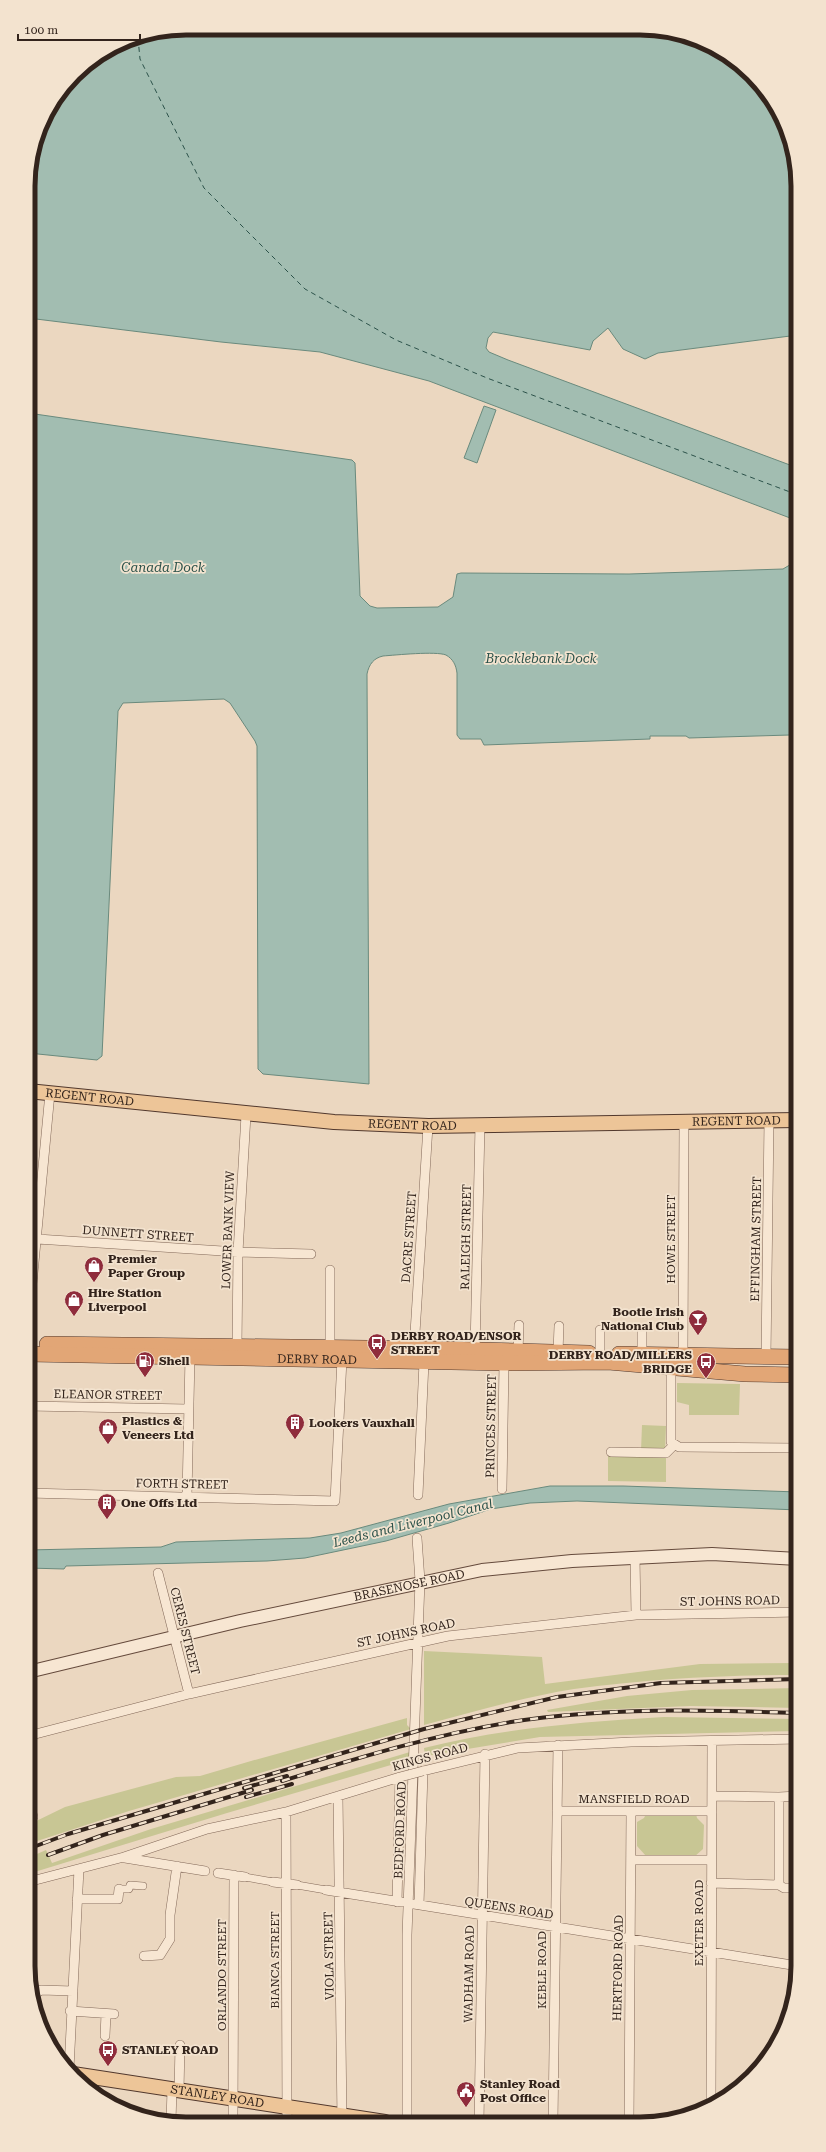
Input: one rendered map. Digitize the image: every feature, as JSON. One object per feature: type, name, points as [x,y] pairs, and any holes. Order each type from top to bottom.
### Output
[{"type":"highway","name":"DERBY ROAD","points":[[35,1344],[475,1350],[683,1356],[791,1357]]},
{"type":"highway","name":"DERBY ROAD","points":[[35,1354],[342,1358],[424,1362],[608,1362],[745,1374],[791,1375]]},
{"type":"highway","points":[[766,1357],[786,1365],[791,1365]]},
{"type":"main road","name":"REGENT ROAD","points":[[35,1092],[334,1122],[428,1126],[791,1120]]},
{"type":"main road","name":"BRASENOSE ROAD","points":[[35,1670],[176,1638],[240,1621],[482,1570],[635,1557],[712,1554],[791,1559]]},
{"type":"main road","name":"STANLEY ROAD","points":[[82,2075],[288,2107],[333,2117]]},
{"type":"street","points":[[35,1258],[50,1093]]},
{"type":"street","name":"LOWER BANK VIEW","points":[[237,1347],[238,1252],[246,1114]]},
{"type":"street","name":"EFFINGHAM STREET","points":[[766,1357],[769,1120]]},
{"type":"street","name":"HOWE STREET","points":[[683,1356],[684,1122]]},
{"type":"street","name":"RALEIGH STREET","points":[[475,1350],[480,1125]]},
{"type":"street","name":"DACRE STREET","points":[[414,1349],[428,1126]]},
{"type":"street","name":"DUNNETT STREET","points":[[37,1239],[238,1252],[311,1254]]},
{"type":"street","points":[[330,1270],[330,1348]]},
{"type":"street","points":[[518,1351],[519,1325]]},
{"type":"street","points":[[558,1352],[559,1326]]},
{"type":"street","points":[[600,1330],[600,1354]]},
{"type":"street","points":[[642,1332],[642,1355]]},
{"type":"street","points":[[187,1496],[190,1356]]},
{"type":"street","name":"FORTH STREET","points":[[35,1493],[335,1501],[342,1358]]},
{"type":"street","points":[[418,1496],[424,1362]]},
{"type":"street","name":"PRINCES STREET","points":[[502,1489],[504,1363]]},
{"type":"street","points":[[671,1368],[671,1442],[674,1445],[679,1447],[791,1448]]},
{"type":"street","name":"ELEANOR STREET","points":[[35,1406],[188,1409]]},
{"type":"street","points":[[672,1411],[682,1411]]},
{"type":"street","points":[[611,1452],[666,1453],[674,1445]]},
{"type":"street","name":"BEDFORD ROAD","points":[[414,1904],[417,1642],[420,1582],[417,1538]]},
{"type":"street","points":[[635,1557],[636,1615]]},
{"type":"street","name":"CERES STREET","points":[[158,1573],[176,1638],[189,1694]]},
{"type":"street","name":"ST JOHNS ROAD","points":[[35,1734],[189,1694],[448,1636],[636,1615],[791,1612]]},
{"type":"street","name":"KINGS ROAD","points":[[35,1880],[124,1857],[207,1829],[286,1812],[400,1777],[485,1754],[518,1748],[558,1745],[791,1739]]},
{"type":"street","name":"EXETER ROAD","points":[[711,2099],[710,1952],[712,1741]]},
{"type":"street","name":"KEBLE ROAD","points":[[553,2117],[554,1927],[558,1745]]},
{"type":"street","name":"WADHAM ROAD","points":[[479,2117],[485,1754]]},
{"type":"street","name":"BEDFORD ROAD","points":[[407,2117],[407,1935],[414,1904],[423,1771]]},
{"type":"street","name":"BEDFORD ROAD","points":[[397,1902],[400,1777]]},
{"type":"street","name":"VIOLA STREET","points":[[338,1796],[342,2117]]},
{"type":"street","points":[[712,1796],[791,1796]]},
{"type":"street","points":[[779,1797],[779,1884]]},
{"type":"street","name":"MANSFIELD ROAD","points":[[557,1811],[712,1811]]},
{"type":"street","name":"BIANCA STREET","points":[[286,1812],[287,2117]]},
{"type":"street","name":"HERTFORD ROAD","points":[[629,2117],[631,1812]]},
{"type":"street","points":[[124,1857],[205,1870]]},
{"type":"street","points":[[631,1860],[711,1860]]},
{"type":"street","points":[[144,1956],[160,1955],[170,1939],[170,1915],[177,1866]]},
{"type":"street","points":[[69,2061],[70,2011],[73,1991],[79,1869]]},
{"type":"street","name":"QUEENS ROAD","points":[[218,1873],[791,1965]]},
{"type":"street","name":"ORLANDO STREET","points":[[233,2117],[234,1875]]},
{"type":"street","points":[[711,1883],[779,1884],[784,1888],[791,1888]]},
{"type":"street","points":[[77,1899],[118,1904],[119,1889],[129,1889],[130,1885],[143,1886]]},
{"type":"street","points":[[37,1992],[41,1990],[73,1991]]},
{"type":"street","points":[[70,2011],[110,2014],[105,2036]]},
{"type":"street","points":[[172,2117],[180,2045]]},
{"type":"shaded area","points":[[677,1383],[740,1384],[739,1415],[689,1415],[689,1405],[677,1402]]},
{"type":"shaded area","points":[[642,1425],[666,1426],[665,1452],[641,1451]]},
{"type":"shaded area","points":[[608,1456],[666,1457],[666,1482],[608,1481]]},
{"type":"shaded area","points":[[424,1651],[542,1657],[545,1684],[700,1664],[791,1663],[791,1675],[686,1678],[574,1689],[517,1700],[424,1725]]},
{"type":"shaded area","points":[[791,1688],[791,1708],[690,1706],[548,1712],[547,1710],[627,1696],[692,1690]]},
{"type":"shaded area","points":[[664,1717],[791,1719],[791,1731],[540,1737],[425,1756],[424,1748],[484,1735],[603,1721]]},
{"type":"shaded area","points":[[407,1718],[407,1725],[411,1729],[129,1811],[35,1842],[35,1822],[65,1807],[176,1777],[200,1776]]},
{"type":"shaded area","points":[[410,1752],[408,1760],[227,1813],[35,1872],[35,1855],[46,1850],[52,1863],[151,1829]]},
{"type":"shaded area","points":[[646,1814],[696,1814],[697,1818],[704,1825],[703,1849],[694,1857],[646,1856],[637,1846],[637,1822],[644,1818]]},
{"type":"water","points":[[176,35],[660,36],[679,40],[698,47],[724,60],[732,66],[747,79],[766,102],[783,138],[791,176],[791,336],[658,353],[645,359],[623,349],[608,328],[593,341],[590,350],[493,332],[488,338],[486,348],[489,352],[508,360],[791,465],[791,518],[429,381],[320,352],[221,342],[35,319],[35,176],[43,138],[60,102],[79,79],[102,60],[138,43]]},
{"type":"water","points":[[484,406],[496,410],[477,463],[464,458]]},
{"type":"water","name":"Canada Dock","points":[[35,414],[352,460],[355,463],[360,596],[370,606],[377,608],[438,607],[453,597],[457,574],[461,573],[629,574],[783,569],[791,564],[791,735],[689,738],[686,736],[650,736],[650,739],[484,745],[481,739],[460,739],[457,735],[457,673],[454,662],[451,658],[446,655],[434,653],[383,656],[371,664],[367,674],[369,1084],[263,1074],[258,1069],[257,746],[255,741],[230,703],[224,699],[123,703],[118,711],[102,1056],[97,1060],[35,1054]]},
{"type":"water","name":"Leeds and Liverpool Canal","points":[[550,1486],[623,1486],[791,1492],[791,1510],[577,1501],[530,1503],[491,1509],[386,1541],[305,1558],[267,1561],[66,1566],[64,1569],[35,1568],[35,1550],[161,1547],[176,1542],[310,1538],[341,1533],[449,1504]]},
{"type":"ferry route","points":[[138,43],[140,59],[204,188],[305,289],[396,340],[487,378],[791,492]]},
{"type":"railway","points":[[35,1846],[68,1834],[424,1729],[557,1697],[661,1683],[791,1679]]},
{"type":"railway","points":[[282,1781],[424,1740],[482,1727],[547,1717],[654,1711],[791,1713]]},
{"type":"railway","points":[[244,1788],[287,1776]]},
{"type":"railway","points":[[246,1797],[292,1784]]},
{"type":"railway","points":[[48,1855],[103,1835],[252,1790]]},
{"type":"place","name":"Premier Paper Group","points":[[94,1283]]},
{"type":"place","name":"Hire Station Liverpool","points":[[74,1317]]},
{"type":"place","name":"Bootle Irish National Club","points":[[698,1336]]},
{"type":"place","name":"DERBY ROAD/ENSOR STREET","points":[[377,1360]]},
{"type":"place","name":"Shell","points":[[145,1378]]},
{"type":"place","name":"DERBY ROAD/MILLERS BRIDGE","points":[[706,1379]]},
{"type":"place","name":"Lookers Vauxhall","points":[[295,1440]]},
{"type":"place","name":"Plastics & Veneers Ltd","points":[[108,1445]]},
{"type":"place","name":"One Offs Ltd","points":[[107,1520]]},
{"type":"place","name":"STANLEY ROAD","points":[[108,2067]]},
{"type":"place","name":"Stanley Road Post Office","points":[[466,2108]]},
{"type":"water label","name":"Brocklebank Dock","points":[[541,658]]}]
